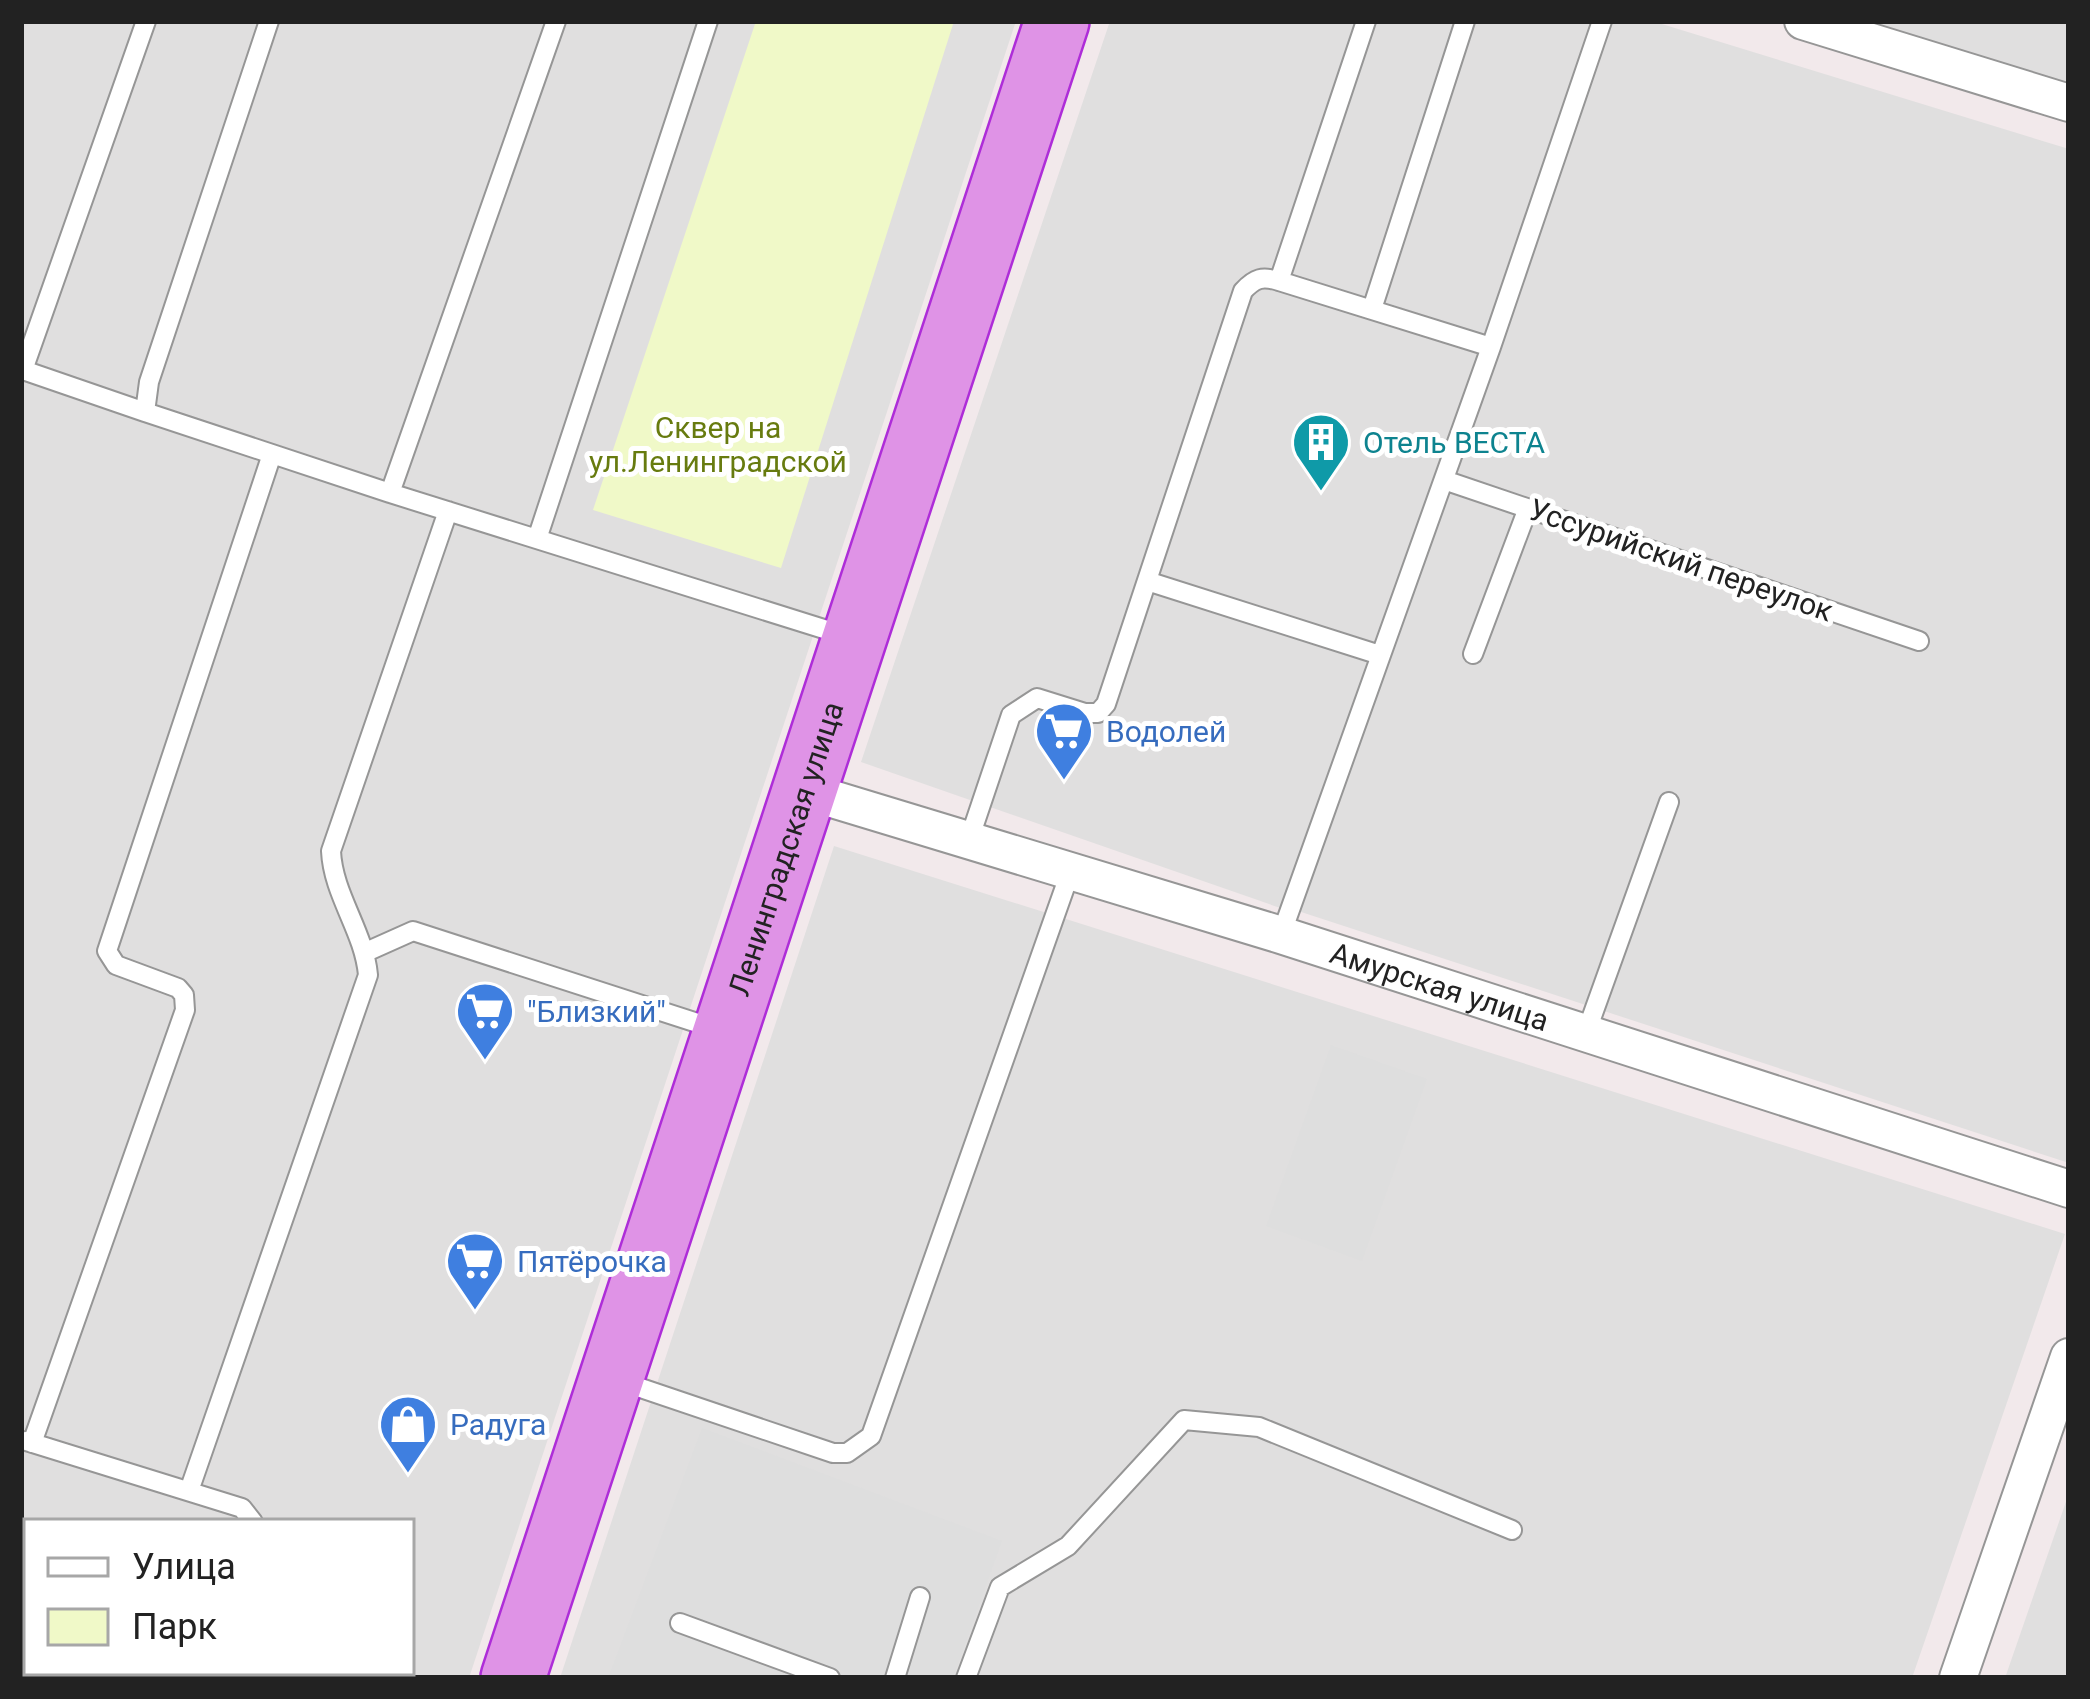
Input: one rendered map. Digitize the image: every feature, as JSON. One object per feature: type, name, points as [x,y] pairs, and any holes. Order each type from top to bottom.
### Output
[{"type":"highway","name":"Ленинградская улица","points":[[513,1678],[1058,21]]},
{"type":"street","points":[[1803,21],[2069,103]]},
{"type":"street","name":"Амурская улица","points":[[806,791],[1281,935],[2069,1189]]},
{"type":"street","points":[[1958,1678],[2069,1358]]},
{"type":"lane","points":[[146,21],[22,372],[853,638]]},
{"type":"lane","points":[[145,412],[149,382],[269,21]]},
{"type":"lane","points":[[390,493],[556,21]]},
{"type":"lane","points":[[537,539],[708,21]]},
{"type":"lane","points":[[1279,281],[1366,21]]},
{"type":"lane","points":[[1372,309],[1465,21]]},
{"type":"lane","points":[[1281,935],[1602,21]]},
{"type":"lane","points":[[969,840],[1011,715],[1037,698],[1085,713],[1098,713],[1106,704],[1243,291],[1253,280],[1279,281],[1491,347]]},
{"type":"lane","points":[[251,1519],[242,1508],[27,1442],[185,1010],[178,988],[116,965],[107,951],[272,454]]},
{"type":"lane","name":"Уссурийский переулок","points":[[1444,480],[1919,640]]},
{"type":"lane","points":[[1473,654],[1528,508]]},
{"type":"lane","points":[[189,1491],[368,975],[366,952],[332,872],[331,850],[448,511]]},
{"type":"lane","points":[[1147,581],[1380,655]]},
{"type":"lane","points":[[1586,1034],[1669,802]]},
{"type":"lane","points":[[612,1378],[833,1453],[847,1453],[871,1436],[1071,870]]},
{"type":"lane","points":[[366,952],[413,931],[727,1032]]},
{"type":"lane","points":[[966,1678],[1000,1587],[1068,1546],[1184,1420],[1259,1427],[1512,1530]]},
{"type":"lane","points":[[895,1678],[920,1597]]},
{"type":"lane","points":[[680,1623],[830,1678]]},
{"type":"shaded area","points":[[21,21],[1016,21],[469,1678],[64,1675],[414,1675],[414,1519],[24,1519],[21,1661]]},
{"type":"shaded area","points":[[1110,21],[1601,21],[1289,911],[861,762]]},
{"type":"shaded area","points":[[1613,21],[1652,21],[2069,149],[2069,1163],[1295,910]]},
{"type":"shaded area","points":[[1836,21],[2069,21],[2069,89]]},
{"type":"shaded area","points":[[834,846],[2065,1234],[1912,1678],[560,1678]]},
{"type":"shaded area","points":[[1331,1045],[1427,1079],[1362,1261],[1266,1226]]},
{"type":"shaded area","points":[[702,1428],[1002,1541],[953,1678],[608,1678]]},
{"type":"shaded area","points":[[2069,1493],[2069,1678],[2005,1678]]},
{"type":"green space","name":"Сквер на ул.Ленинградской","points":[[756,21],[954,21],[781,568],[593,510]]},
{"type":"place","name":"Отель ВЕСТА","points":[[1321,493]]},
{"type":"place","name":"Водолей","points":[[1064,782]]},
{"type":"place","name":"\"Близкий\"","points":[[485,1062]]},
{"type":"place","name":"Пятёрочка","points":[[475,1312]]},
{"type":"place","name":"Радуга","points":[[408,1475]]}]
